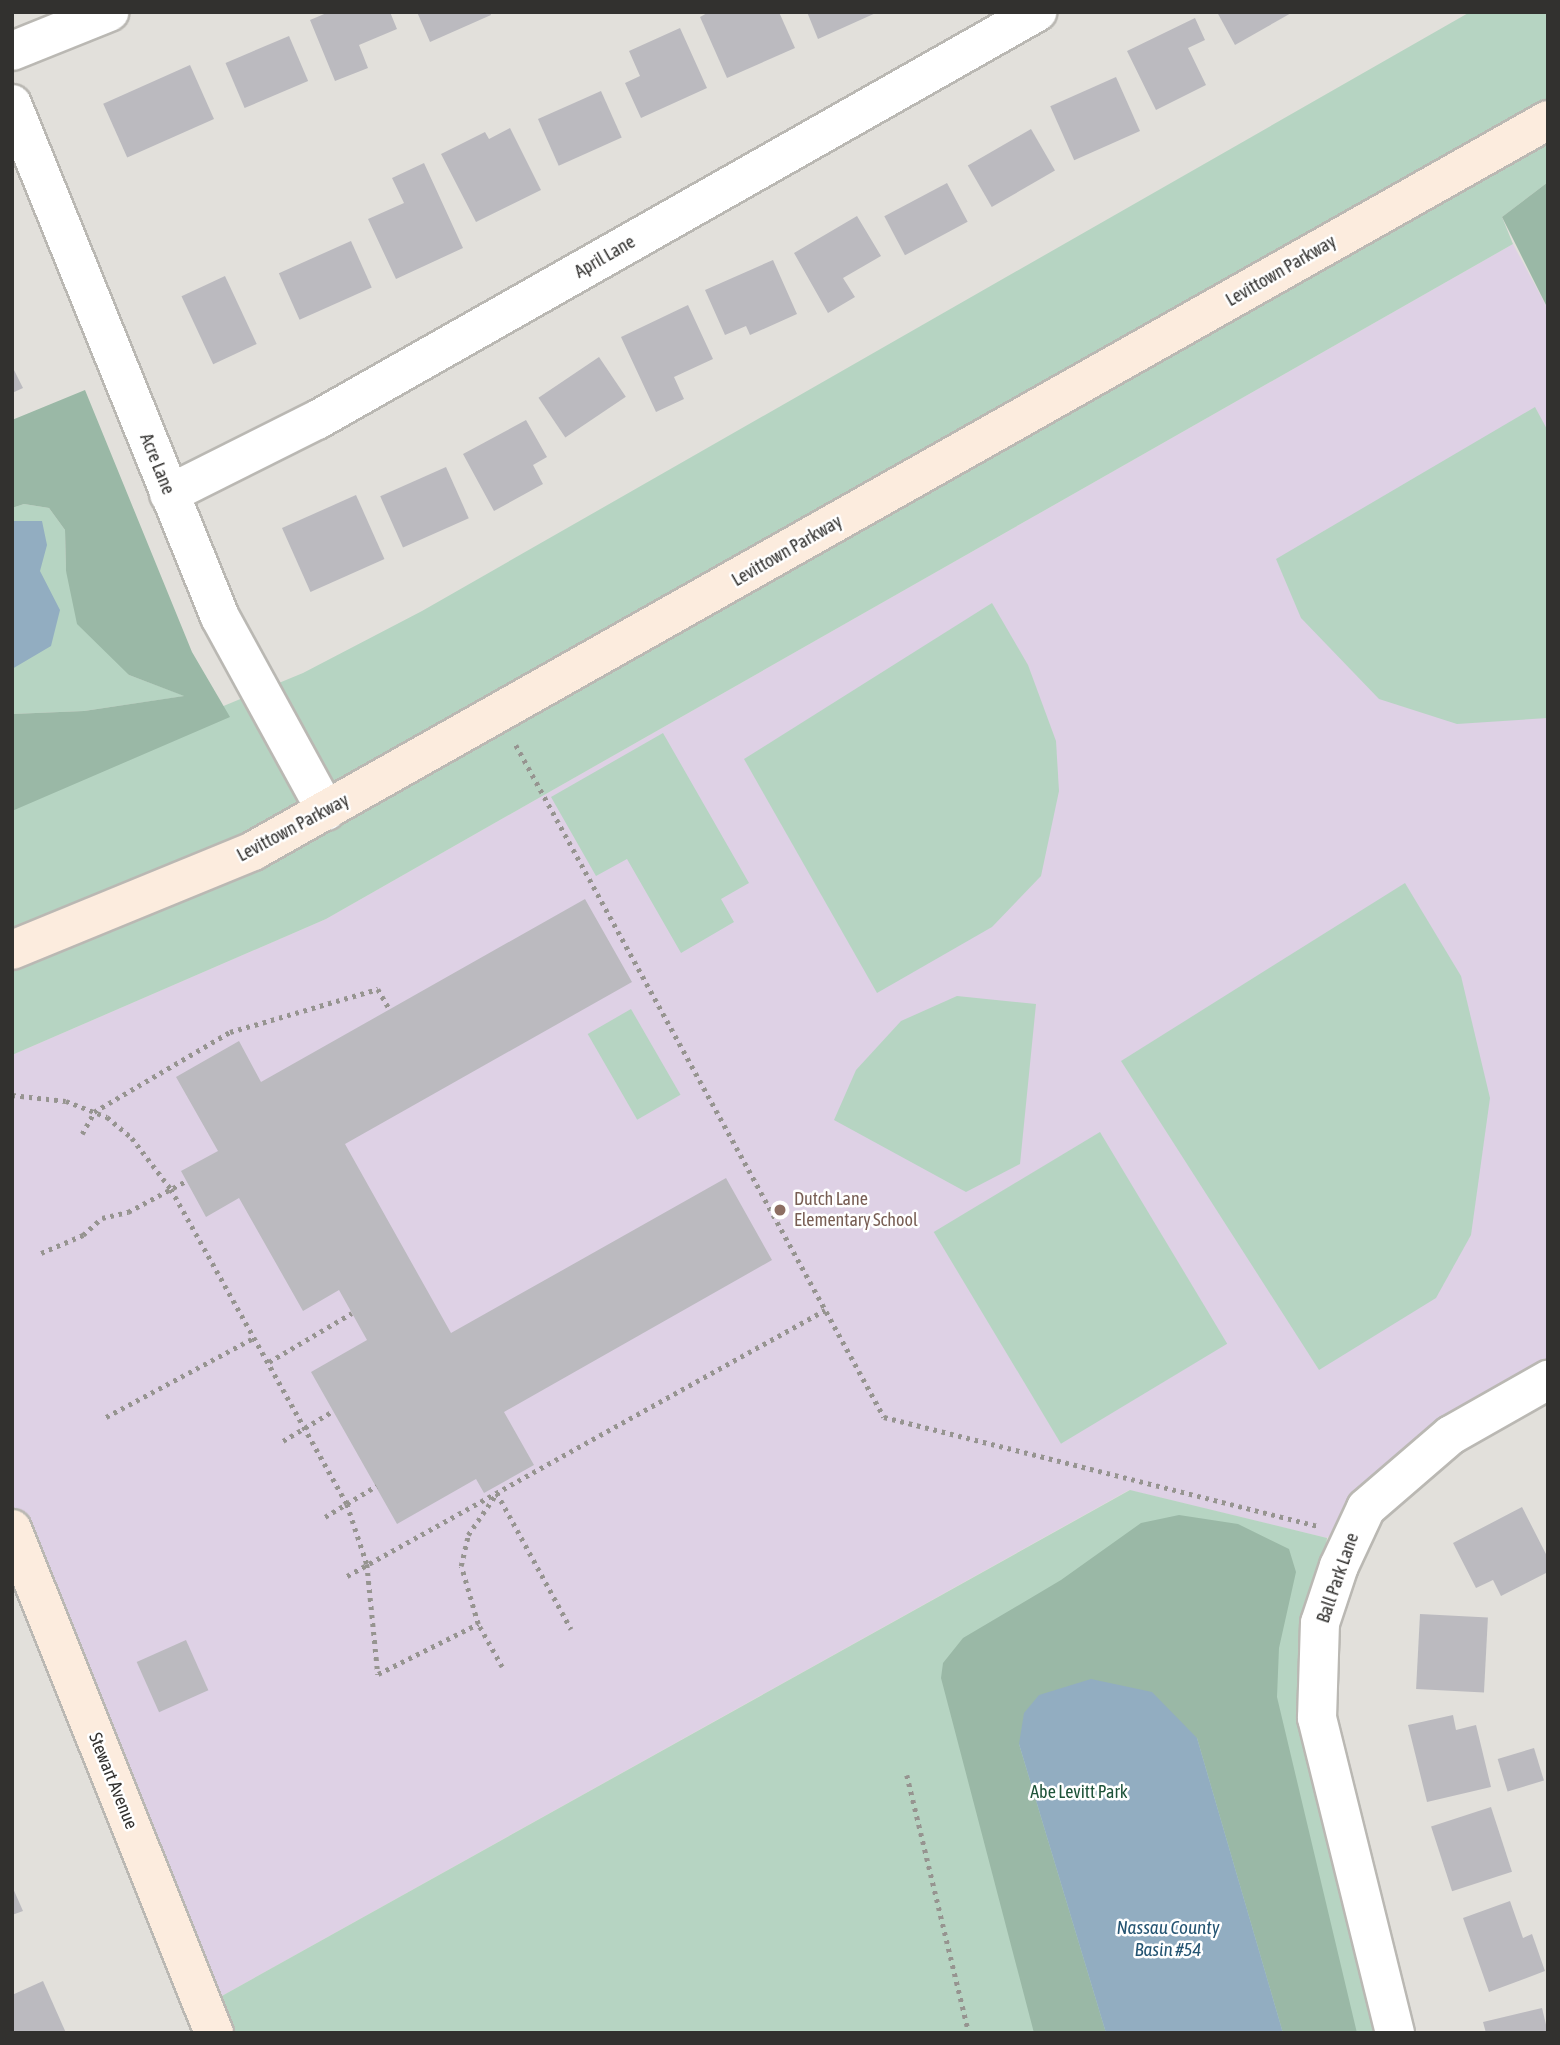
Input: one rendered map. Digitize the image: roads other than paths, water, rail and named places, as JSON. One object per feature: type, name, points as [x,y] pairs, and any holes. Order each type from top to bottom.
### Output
[{"type":"street","points":[[12,51],[109,12]]},
{"type":"street","name":"April Lane","points":[[169,494],[317,420],[1037,12]]},
{"type":"street","name":"Acre Lane","points":[[12,104],[220,617],[326,811]]},
{"type":"street","name":"Levittown Parkway","points":[[12,950],[253,851],[1548,120]]},
{"type":"street","name":"Ball Park Lane","points":[[1395,2033],[1317,1718],[1320,1623],[1352,1534],[1366,1508],[1403,1472],[1451,1435],[1548,1380]]},
{"type":"street","name":"Stewart Avenue","points":[[12,1529],[214,2033]]},
{"type":"water","points":[[12,521],[42,521],[47,545],[40,571],[60,610],[51,646],[12,669]]},
{"type":"water","name":"Nassau County Basin #54","points":[[1091,1679],[1152,1692],[1197,1738],[1283,2033],[1106,2033],[1019,1744],[1024,1713],[1039,1695]]},
{"type":"place","name":"Dutch Lane Elementary School","points":[[780,1210]]},
{"type":"park label","name":"Abe Levitt Park","points":[[1079,1792]]}]
